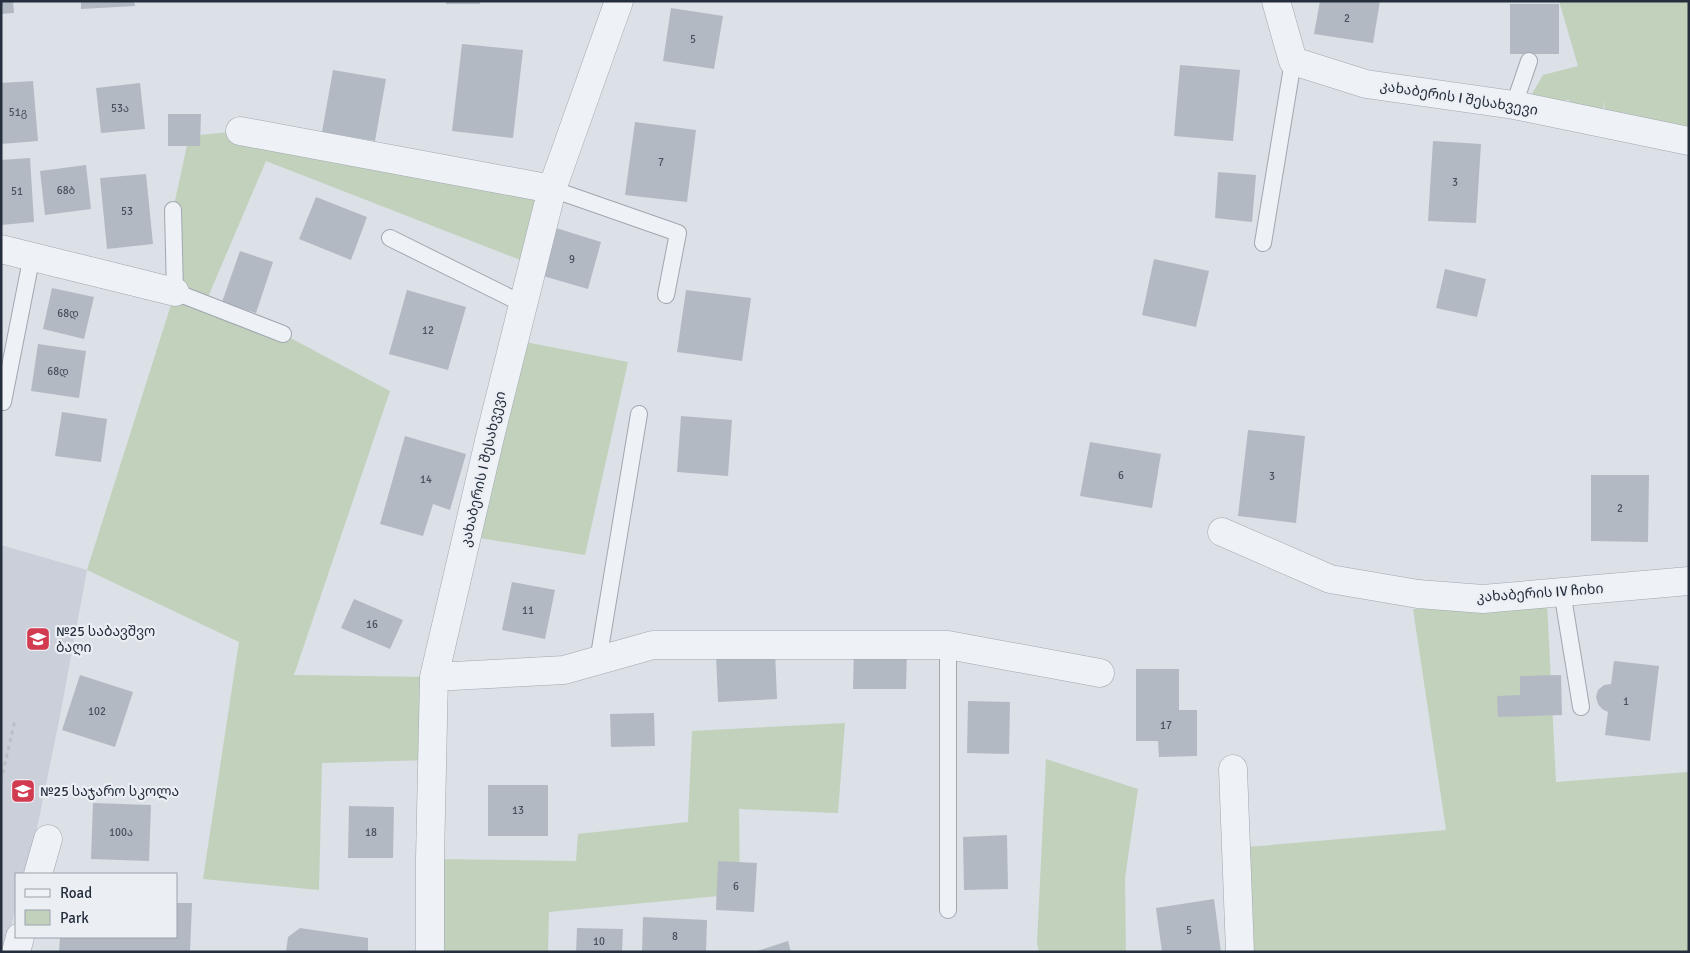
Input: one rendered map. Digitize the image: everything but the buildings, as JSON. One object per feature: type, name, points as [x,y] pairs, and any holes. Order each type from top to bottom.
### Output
[{"type":"street","name":"კახაბერის I შესახვევი","points":[[430,952],[434,677],[490,437],[552,189],[619,1]]},
{"type":"street","points":[[1276,1],[1293,61]]},
{"type":"street","name":"კახაბერის I შესახვევი","points":[[1293,61],[1366,84],[1514,106],[1689,141]]},
{"type":"street","points":[[240,131],[552,189]]},
{"type":"street","points":[[1,249],[175,292]]},
{"type":"street","name":"კახაბერის IV ჩიხი","points":[[1222,532],[1330,579],[1418,594],[1483,599],[1689,581]]},
{"type":"street","points":[[434,677],[564,670],[652,645],[948,645],[1100,673]]},
{"type":"street","points":[[1233,769],[1240,952]]},
{"type":"street","points":[[38,873],[48,839]]},
{"type":"street","points":[[16,952],[20,938]]},
{"type":"lane","points":[[1262,244],[1293,61]]},
{"type":"lane","points":[[1514,106],[1529,61]]},
{"type":"lane","points":[[552,189],[678,233],[666,295]]},
{"type":"lane","points":[[172,210],[175,292],[282,334]]},
{"type":"lane","points":[[390,238],[523,304]]},
{"type":"lane","points":[[3,402],[32,256]]},
{"type":"lane","points":[[598,661],[639,414]]},
{"type":"lane","points":[[1562,592],[1581,707]]},
{"type":"lane","points":[[948,645],[948,910]]},
{"type":"path","points":[[1,781],[15,720]]},
{"type":"shaded area","points":[[1,545],[87,570],[30,862],[26,873],[15,873],[15,912],[4,952],[1,952]]},
{"type":"green space","points":[[1559,1],[1689,1],[1689,130],[1605,114],[1604,100],[1603,114],[1574,113],[1569,100],[1525,106],[1543,75],[1578,66]]},
{"type":"green space","points":[[240,131],[552,189],[533,265],[266,161],[205,304],[283,334],[390,391],[294,675],[434,677],[432,760],[322,763],[319,890],[203,879],[239,642],[87,570],[175,292],[173,210],[189,136]]},
{"type":"green space","points":[[515,340],[628,362],[585,555],[467,536]]},
{"type":"green space","points":[[1547,603],[1556,782],[1689,772],[1689,952],[1240,952],[1236,848],[1446,830],[1413,609]]},
{"type":"green space","points":[[845,723],[838,813],[739,809],[740,894],[549,912],[548,952],[430,952],[430,859],[576,861],[578,834],[688,822],[692,731]]},
{"type":"green space","points":[[1046,759],[1138,789],[1125,878],[1126,952],[1039,952],[1037,943]]},
{"type":"place","name":"№25 საბავშვო ბაღი","points":[[38,639]]},
{"type":"place","name":"№25 საჯარო სკოლა","points":[[23,791]]}]
